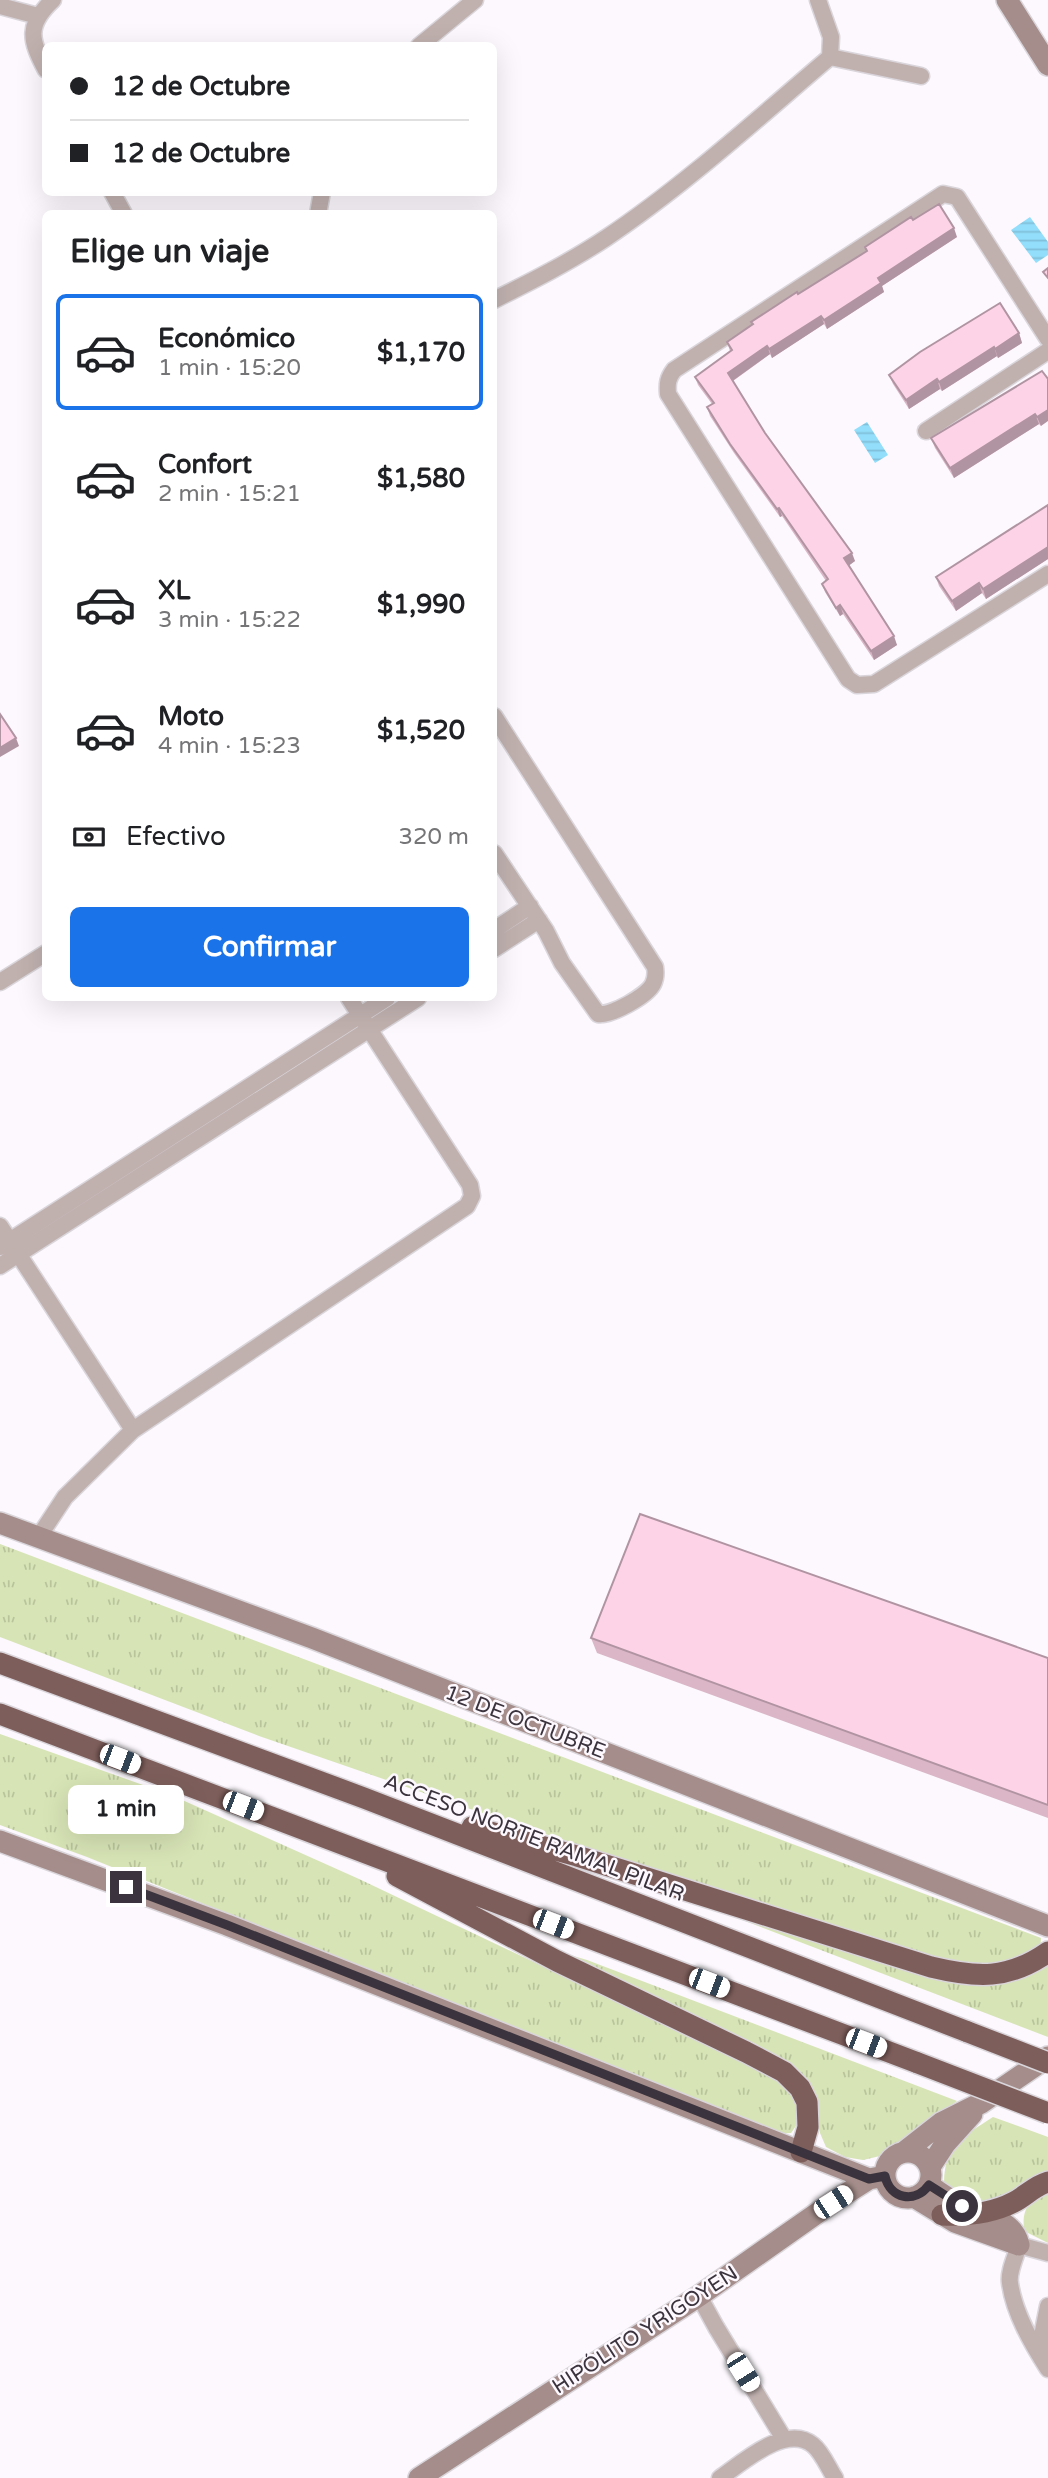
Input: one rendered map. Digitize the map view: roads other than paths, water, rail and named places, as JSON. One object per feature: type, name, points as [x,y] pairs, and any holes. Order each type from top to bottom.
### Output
[{"type":"highway","name":"ACCESO NORTE RAMAL PILAR","points":[[0,1663],[364,1798],[1048,2063]]},
{"type":"highway","points":[[0,1714],[1048,2113]]},
{"type":"highway","points":[[364,1798],[577,1856],[959,1974],[990,1975],[1012,1971],[1034,1962],[1048,1952]]},
{"type":"highway","points":[[318,1834],[557,1961],[746,2052],[783,2073],[800,2088],[807,2102],[808,2127],[801,2152]]},
{"type":"highway","points":[[942,2215],[980,2213],[1014,2202],[1033,2188],[1048,2182]]},
{"type":"street","points":[[42,62],[34,47],[32,33],[38,16],[53,0]]},
{"type":"street","points":[[423,42],[475,0]]},
{"type":"street","points":[[497,298],[542,276],[608,237],[709,160],[830,57],[831,37],[818,0]]},
{"type":"street","points":[[1007,0],[1048,65]]},
{"type":"street","points":[[0,6],[38,16]]},
{"type":"street","points":[[830,57],[921,76]]},
{"type":"street","points":[[1048,339],[957,197],[943,194],[674,370],[667,385],[668,394],[848,679],[857,685],[874,684],[1048,574]]},
{"type":"street","points":[[926,431],[1048,351]]},
{"type":"street","points":[[497,721],[655,967],[654,983],[649,990],[613,1012],[606,1015],[598,1013],[562,963],[535,913],[497,857]]},
{"type":"street","points":[[497,929],[535,913]]},
{"type":"street","points":[[497,946],[535,913]]},
{"type":"street","points":[[0,982],[42,956]]},
{"type":"street","points":[[38,1538],[65,1497],[133,1430],[467,1206],[472,1196],[470,1185],[351,1001]]},
{"type":"street","points":[[365,1022],[384,1001]]},
{"type":"street","points":[[0,1266],[10,1248],[365,1022],[411,1001]]},
{"type":"street","points":[[0,1226],[10,1248],[133,1430]]},
{"type":"street","name":"12 DE OCTUBRE","points":[[0,1523],[312,1638],[1048,1926]]},
{"type":"street","points":[[0,1841],[227,1925],[801,2152],[877,2178],[895,2193],[907,2198],[924,2183],[945,2144],[981,2102]]},
{"type":"street","points":[[904,2152],[941,2123],[981,2102],[1048,2057]]},
{"type":"street","points":[[877,2178],[898,2154],[911,2151],[923,2157],[924,2183],[942,2215],[1019,2245],[1048,2253]]},
{"type":"street","name":"HIPÓLITO YRIGOYEN","points":[[419,2478],[877,2178]]},
{"type":"street","points":[[924,2183],[950,2200],[1007,2225],[1015,2235],[1019,2245],[1009,2280],[1030,2339],[1046,2366]]},
{"type":"street","points":[[699,2296],[783,2439]]},
{"type":"street","points":[[1046,2366],[1042,2336],[1048,2306]]},
{"type":"street","points":[[720,2478],[773,2442],[783,2439],[800,2440],[814,2446],[835,2478]]},
{"type":"water","points":[[1030,217],[1048,242],[1048,255],[1036,263],[1011,230]]},
{"type":"water","points":[[867,422],[888,455],[875,463],[854,430]]}]
